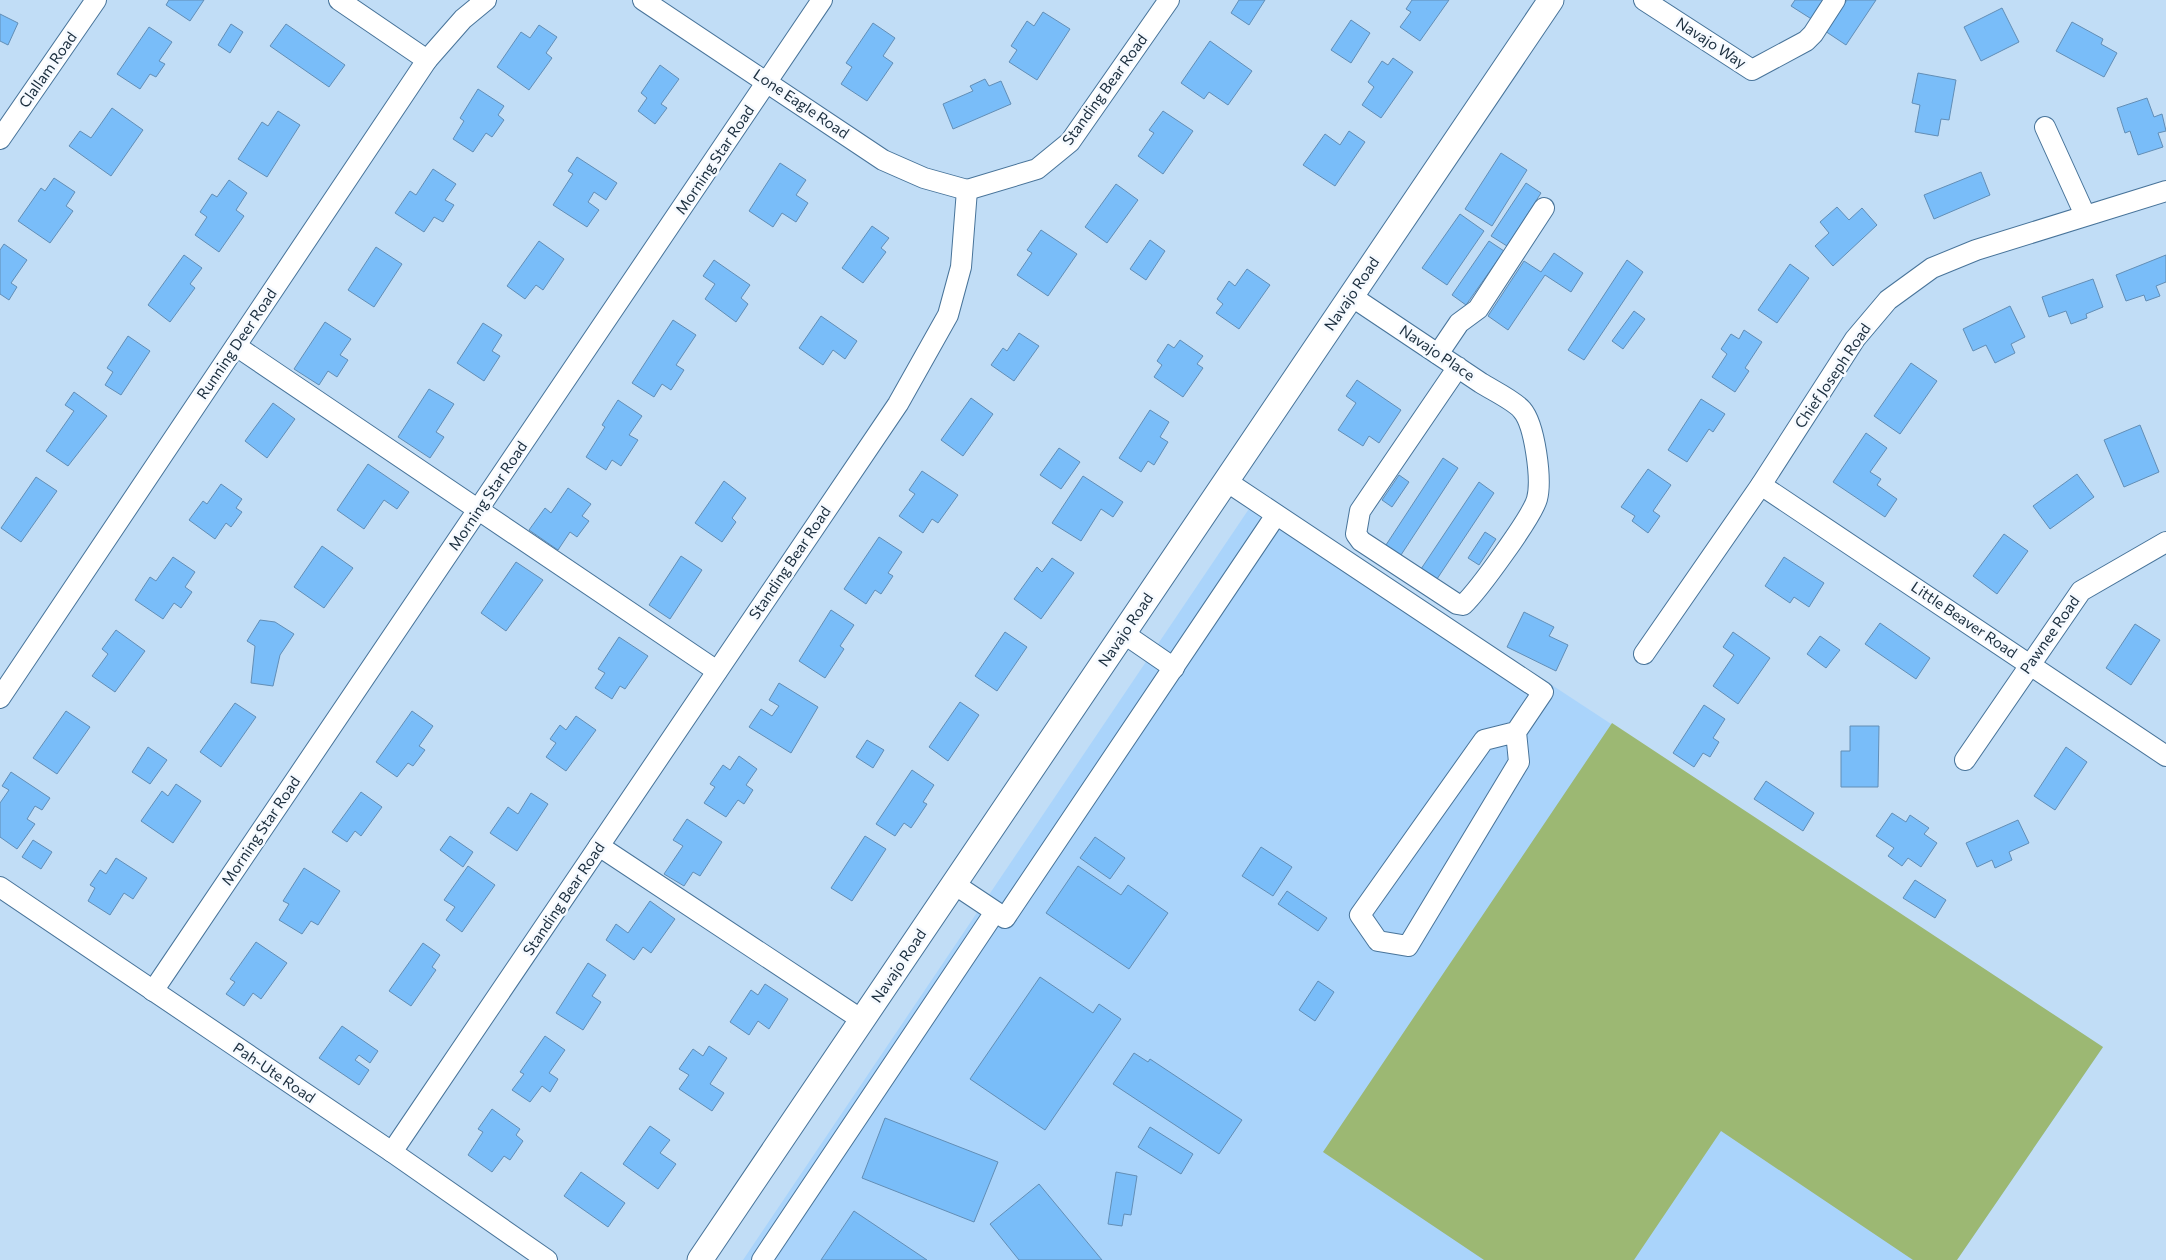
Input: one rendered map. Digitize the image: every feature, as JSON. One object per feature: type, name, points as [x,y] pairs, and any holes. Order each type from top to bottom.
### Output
[{"type":"main road","name":"Navajo Road","points":[[700,1260],[1551,0]]},
{"type":"street","name":"Clallam Road","points":[[0,139],[96,0]]},
{"type":"street","points":[[339,0],[428,60]]},
{"type":"street","name":"Running Deer Road","points":[[0,698],[428,60],[463,19],[486,0]]},
{"type":"street","name":"Lone Eagle Road","points":[[643,0],[768,81],[883,160],[924,178],[967,190]]},
{"type":"street","name":"Morning Star Road","points":[[153,991],[822,0]]},
{"type":"street","name":"Standing Bear Road","points":[[392,1152],[898,404],[948,315],[961,267],[967,190],[1037,169],[1070,142],[1169,0]]},
{"type":"street","name":"Navajo Way","points":[[1644,0],[1752,70],[1806,41],[1813,34],[1835,0]]},
{"type":"street","points":[[2045,128],[2085,215]]},
{"type":"street","name":"Chief Joseph Road","points":[[1644,654],[1761,485],[1855,339],[1888,300],[1932,268],[1976,250],[2166,191]]},
{"type":"street","points":[[1438,354],[1459,323],[1478,309],[1544,208]]},
{"type":"street","name":"Navajo Place","points":[[1351,296],[1458,367],[1522,410],[1536,446],[1540,484],[1537,500],[1528,517],[1475,592],[1463,604],[1456,604],[1361,540],[1356,534],[1360,511],[1458,367]]},
{"type":"street","points":[[236,346],[717,671]]},
{"type":"street","points":[[1226,481],[1543,692],[1516,732],[1519,762],[1408,946],[1378,941],[1360,915],[1484,740],[1516,732]]},
{"type":"street","name":"Little Beaver Road","points":[[1761,485],[2166,756]]},
{"type":"street","points":[[954,884],[1005,918],[1276,515]]},
{"type":"street","name":"Pawnee Road","points":[[1965,760],[2081,591],[2166,542]]},
{"type":"street","points":[[1123,633],[1174,668]]},
{"type":"street","points":[[599,846],[862,1020]]},
{"type":"street","name":"Pah-Ute Road","points":[[0,887],[392,1152],[547,1260]]},
{"type":"street","points":[[762,1260],[995,912]]},
{"type":"shaded area","points":[[1261,491],[1436,609],[2103,1047],[1957,1260],[743,1260]]},
{"type":"green space","points":[[1612,723],[2103,1047],[1957,1260],[1913,1260],[1721,1131],[1634,1260],[1484,1260],[1323,1152]]},
{"type":"building","points":[[169,0],[204,0],[190,21],[166,5]]},
{"type":"building","points":[[1239,0],[1265,0],[1249,25],[1231,13]]},
{"type":"building","points":[[1412,0],[1449,0],[1420,41],[1400,27],[1411,12],[1406,9]]},
{"type":"building","points":[[1795,0],[1826,0],[1813,20],[1791,6]]},
{"type":"building","points":[[1847,0],[1876,0],[1846,45],[1825,31]]},
{"type":"building","points":[[2002,8],[2019,42],[1981,61],[1964,27]]},
{"type":"building","points":[[1043,12],[1070,29],[1037,80],[1009,62],[1017,50],[1011,46],[1027,21],[1034,26]]},
{"type":"building","points":[[0,14],[18,23],[8,45],[0,41]]},
{"type":"building","points":[[1351,20],[1370,33],[1351,63],[1331,50]]},
{"type":"building","points":[[2072,22],[2103,39],[2101,44],[2117,53],[2104,77],[2056,51]]},
{"type":"building","points":[[873,23],[895,38],[883,56],[893,63],[867,101],[841,84],[852,67],[846,63]]},
{"type":"building","points":[[231,24],[243,32],[230,53],[218,45]]},
{"type":"building","points":[[286,24],[345,65],[329,87],[270,46]]},
{"type":"building","points":[[539,25],[557,37],[546,53],[552,58],[529,90],[497,67],[521,32],[530,38]]},
{"type":"building","points":[[149,27],[172,42],[159,61],[165,64],[156,77],[150,74],[140,89],[117,74]]},
{"type":"building","points":[[1210,41],[1252,71],[1228,105],[1209,92],[1204,99],[1181,83]]},
{"type":"building","points":[[1393,58],[1413,72],[1381,118],[1362,105],[1374,87],[1368,82],[1382,61],[1388,65]]},
{"type":"building","points":[[660,65],[679,79],[661,104],[667,108],[655,124],[638,111],[647,98],[641,93]]},
{"type":"building","points":[[1918,73],[1956,80],[1949,120],[1941,119],[1938,136],[1915,132],[1920,105],[1912,103]]},
{"type":"building","points":[[985,79],[989,86],[1001,81],[1011,104],[953,129],[943,104],[973,91],[970,86]]},
{"type":"building","points":[[478,89],[504,106],[498,115],[504,120],[492,137],[486,133],[473,152],[453,139],[464,121],[460,118]]},
{"type":"building","points":[[2147,98],[2154,117],[2162,114],[2166,131],[2158,133],[2163,147],[2138,155],[2130,131],[2125,133],[2117,108]]},
{"type":"building","points":[[112,108],[143,130],[111,176],[69,146],[80,131],[91,138]]},
{"type":"building","points":[[278,111],[300,125],[267,177],[238,159],[262,122],[268,126]]},
{"type":"building","points":[[1163,111],[1193,131],[1163,174],[1138,156],[1154,133],[1149,130]]},
{"type":"building","points":[[1349,131],[1365,142],[1335,186],[1303,165],[1325,134],[1340,145]]},
{"type":"building","points":[[1501,153],[1527,170],[1492,226],[1465,209]]},
{"type":"building","points":[[577,157],[617,183],[606,200],[594,192],[588,202],[599,210],[587,227],[553,205],[573,174],[568,171]]},
{"type":"building","points":[[780,163],[806,180],[796,195],[808,203],[796,222],[782,213],[773,227],[749,211]]},
{"type":"building","points":[[433,169],[456,184],[445,200],[454,205],[443,222],[434,217],[424,232],[395,213],[410,191],[416,195]]},
{"type":"building","points":[[1981,172],[1990,195],[1934,219],[1924,195]]},
{"type":"building","points":[[54,178],[75,192],[66,206],[73,211],[50,243],[18,221],[41,188],[45,191]]},
{"type":"building","points":[[229,180],[247,193],[236,210],[244,216],[219,252],[195,235],[207,217],[200,212],[212,194],[217,197]]},
{"type":"building","points":[[1526,183],[1541,193],[1507,246],[1491,236]]},
{"type":"building","points":[[1116,184],[1138,200],[1107,243],[1085,227]]},
{"type":"building","points":[[1837,207],[1849,220],[1862,208],[1877,225],[1833,266],[1815,246],[1829,233],[1820,222]]},
{"type":"building","points":[[1460,214],[1484,231],[1447,285],[1422,268]]},
{"type":"building","points":[[872,226],[889,238],[881,248],[886,252],[863,283],[842,268]]},
{"type":"building","points":[[1041,230],[1077,254],[1048,296],[1017,275],[1032,253],[1027,250]]},
{"type":"building","points":[[1150,240],[1165,251],[1146,280],[1130,269]]},
{"type":"building","points":[[539,241],[564,259],[543,290],[536,285],[525,299],[507,286]]},
{"type":"building","points":[[1489,241],[1504,251],[1466,305],[1452,295]]},
{"type":"building","points":[[4,244],[27,260],[11,283],[17,287],[9,300],[0,294],[0,250]]},
{"type":"building","points":[[376,247],[402,264],[374,307],[348,290]]},
{"type":"building","points":[[1554,253],[1583,273],[1571,292],[1545,275],[1508,330],[1488,316],[1524,261],[1541,272]]},
{"type":"building","points":[[184,255],[202,268],[190,284],[195,288],[170,322],[148,305]]},
{"type":"building","points":[[2166,255],[2166,282],[2156,286],[2160,296],[2146,301],[2144,295],[2126,301],[2116,275]]},
{"type":"building","points":[[714,260],[750,285],[741,298],[748,304],[736,322],[705,299],[715,284],[703,276]]},
{"type":"building","points":[[1627,260],[1643,272],[1584,360],[1568,350]]},
{"type":"building","points":[[1790,264],[1809,278],[1777,323],[1758,310]]},
{"type":"building","points":[[1247,269],[1270,285],[1239,329],[1216,313],[1223,304],[1217,299],[1229,281],[1235,286]]},
{"type":"building","points":[[2093,279],[2103,307],[2086,314],[2087,318],[2071,324],[2066,311],[2049,317],[2042,297]]},
{"type":"building","points":[[2010,306],[2025,337],[2011,344],[2015,353],[1995,363],[1986,345],[1973,351],[1963,329]]},
{"type":"building","points":[[1634,311],[1645,319],[1623,349],[1612,341]]},
{"type":"building","points":[[821,316],[857,341],[845,359],[833,350],[823,365],[799,348]]},
{"type":"building","points":[[673,320],[696,335],[676,365],[684,370],[671,390],[662,384],[654,397],[632,383]]},
{"type":"building","points":[[325,322],[351,339],[340,355],[348,360],[337,377],[328,371],[319,385],[294,369]]},
{"type":"building","points":[[483,323],[502,335],[492,351],[500,356],[484,381],[457,363]]},
{"type":"building","points":[[1744,330],[1762,342],[1745,368],[1749,371],[1735,392],[1712,377],[1727,354],[1721,349],[1731,334],[1739,339]]},
{"type":"building","points":[[1019,333],[1039,346],[1014,381],[991,365],[1003,348],[1007,351]]},
{"type":"building","points":[[128,336],[150,351],[121,395],[105,385],[113,372],[107,368]]},
{"type":"building","points":[[1180,340],[1203,356],[1197,364],[1203,368],[1183,397],[1154,377],[1162,365],[1157,361],[1168,344],[1174,348]]},
{"type":"building","points":[[1911,363],[1937,381],[1900,434],[1874,416]]},
{"type":"building","points":[[1357,380],[1401,410],[1379,443],[1369,436],[1363,446],[1338,430],[1356,403],[1346,396]]},
{"type":"building","points":[[429,389],[454,404],[436,432],[444,437],[430,458],[398,437]]},
{"type":"building","points":[[74,392],[107,416],[68,466],[46,451],[74,411],[65,405]]},
{"type":"building","points":[[971,398],[993,414],[963,456],[941,440]]},
{"type":"building","points":[[1701,399],[1725,414],[1713,432],[1709,429],[1687,462],[1668,450]]},
{"type":"building","points":[[618,400],[642,416],[629,435],[638,440],[621,466],[612,460],[606,470],[586,457],[605,427],[602,425]]},
{"type":"building","points":[[273,403],[295,419],[267,458],[245,441]]},
{"type":"building","points":[[1150,410],[1169,422],[1160,437],[1168,442],[1154,465],[1148,461],[1141,472],[1119,458]]},
{"type":"building","points":[[2140,425],[2159,472],[2124,487],[2104,440]]},
{"type":"building","points":[[1866,433],[1887,448],[1870,472],[1881,479],[1877,485],[1897,499],[1885,517],[1833,482]]},
{"type":"building","points":[[1059,448],[1080,462],[1061,489],[1040,475]]},
{"type":"building","points":[[1443,458],[1458,468],[1399,558],[1384,548]]},
{"type":"building","points":[[368,464],[409,492],[397,509],[384,500],[364,529],[337,510]]},
{"type":"building","points":[[1648,469],[1671,485],[1653,511],[1660,516],[1648,533],[1632,521],[1635,516],[1621,507]]},
{"type":"building","points":[[922,471],[958,495],[938,523],[932,519],[923,533],[899,516],[915,494],[909,490]]},
{"type":"building","points":[[2077,474],[2094,497],[2050,529],[2033,506]]},
{"type":"building","points":[[1399,475],[1409,482],[1392,507],[1382,500]]},
{"type":"building","points":[[1083,476],[1123,502],[1113,517],[1101,509],[1081,541],[1052,523]]},
{"type":"building","points":[[36,477],[57,491],[21,542],[1,528]]},
{"type":"building","points":[[724,481],[746,498],[732,518],[736,522],[722,542],[695,523]]},
{"type":"building","points":[[1479,482],[1494,493],[1435,582],[1419,572]]},
{"type":"building","points":[[221,484],[242,499],[236,508],[242,512],[231,527],[226,523],[215,539],[189,520],[203,501],[207,504]]},
{"type":"building","points":[[568,488],[591,504],[582,516],[589,521],[577,537],[570,532],[558,550],[529,530],[545,508],[551,513]]},
{"type":"building","points":[[1485,532],[1496,539],[1479,565],[1468,558]]},
{"type":"building","points":[[2004,534],[2028,551],[1997,594],[1973,576]]},
{"type":"building","points":[[879,537],[902,552],[888,573],[893,576],[881,594],[875,590],[866,604],[844,589]]},
{"type":"building","points":[[322,546],[353,568],[324,608],[294,587]]},
{"type":"building","points":[[681,556],[702,570],[670,619],[649,605]]},
{"type":"building","points":[[173,557],[195,572],[185,587],[192,592],[181,608],[174,603],[163,619],[135,600],[150,577],[156,581]]},
{"type":"building","points":[[1784,557],[1824,583],[1809,607],[1794,597],[1790,603],[1765,586]]},
{"type":"building","points":[[1052,558],[1074,573],[1041,619],[1014,599],[1037,567],[1042,572]]},
{"type":"building","points":[[516,562],[543,580],[506,631],[481,613]]},
{"type":"building","points":[[831,610],[854,625],[840,646],[844,649],[825,678],[799,661]]},
{"type":"building","points":[[1524,612],[1554,627],[1549,636],[1568,645],[1556,671],[1507,647]]},
{"type":"building","points":[[260,620],[275,622],[294,634],[280,655],[273,686],[251,683],[255,646],[247,641]]},
{"type":"building","points":[[1880,623],[1930,658],[1916,679],[1865,644]]},
{"type":"building","points":[[2135,624],[2160,640],[2131,685],[2106,668]]},
{"type":"building","points":[[116,630],[145,651],[115,692],[92,676],[108,654],[102,649]]},
{"type":"building","points":[[1005,632],[1027,647],[997,691],[975,676]]},
{"type":"building","points":[[1733,632],[1770,658],[1738,704],[1713,686],[1734,655],[1723,647]]},
{"type":"building","points":[[1820,636],[1840,650],[1826,668],[1807,654]]},
{"type":"building","points":[[619,637],[648,656],[625,689],[620,686],[612,699],[595,688],[605,673],[598,669]]},
{"type":"building","points":[[779,683],[818,707],[791,753],[749,727],[761,709],[772,716],[779,706],[769,700]]},
{"type":"building","points":[[960,702],[979,715],[948,761],[929,747]]},
{"type":"building","points":[[235,703],[256,717],[221,767],[200,752]]},
{"type":"building","points":[[1704,705],[1725,719],[1713,738],[1719,742],[1710,757],[1703,753],[1694,767],[1673,753]]},
{"type":"building","points":[[66,711],[90,727],[57,774],[33,758]]},
{"type":"building","points":[[412,711],[433,726],[419,746],[425,750],[413,766],[408,763],[397,777],[376,762]]},
{"type":"building","points":[[576,716],[596,730],[566,771],[546,757],[556,743],[550,739],[560,725],[566,730]]},
{"type":"building","points":[[1850,726],[1879,726],[1878,787],[1841,787],[1841,751],[1850,751]]},
{"type":"building","points":[[867,740],[884,750],[873,768],[856,757]]},
{"type":"building","points":[[148,747],[167,760],[150,784],[132,772]]},
{"type":"building","points":[[2066,747],[2087,762],[2055,810],[2034,796]]},
{"type":"building","points":[[739,756],[757,769],[746,785],[753,790],[744,804],[738,800],[726,817],[704,803],[715,787],[710,784],[723,765],[730,770]]},
{"type":"building","points":[[912,770],[934,785],[923,802],[927,804],[911,828],[904,823],[895,836],[876,824]]},
{"type":"building","points":[[11,772],[50,798],[42,810],[35,806],[27,819],[35,824],[17,849],[0,837],[0,803],[9,790],[2,786]]},
{"type":"building","points":[[1766,781],[1814,813],[1803,831],[1754,799]]},
{"type":"building","points":[[176,784],[201,801],[173,843],[141,821],[162,791],[168,796]]},
{"type":"building","points":[[361,792],[382,807],[361,836],[355,831],[347,842],[332,832]]},
{"type":"building","points":[[531,793],[548,804],[517,851],[490,833],[508,807],[518,814]]},
{"type":"building","points":[[1892,813],[1906,822],[1910,815],[1929,828],[1924,834],[1937,843],[1921,867],[1908,858],[1902,866],[1888,856],[1894,848],[1876,836]]},
{"type":"building","points":[[687,819],[722,842],[700,876],[693,872],[684,886],[664,874],[683,846],[673,840]]},
{"type":"building","points":[[2018,820],[2029,843],[2009,852],[2012,860],[1995,868],[1992,860],[1977,867],[1966,843]]},
{"type":"building","points":[[450,836],[473,852],[463,867],[440,850]]},
{"type":"building","points":[[865,836],[886,849],[852,901],[831,888]]},
{"type":"building","points":[[1095,837],[1125,858],[1110,879],[1080,858]]},
{"type":"building","points":[[33,840],[52,852],[41,869],[22,857]]},
{"type":"building","points":[[1261,847],[1292,867],[1273,896],[1242,876]]},
{"type":"building","points":[[116,858],[147,878],[133,899],[124,893],[110,915],[88,901],[95,888],[90,885],[100,870],[106,874]]},
{"type":"building","points":[[468,866],[495,885],[462,932],[446,920],[455,907],[444,900]]},
{"type":"building","points":[[1078,866],[1121,895],[1128,885],[1168,913],[1129,969],[1046,913]]},
{"type":"building","points":[[304,868],[340,891],[318,925],[311,921],[302,934],[279,920],[289,904],[283,901]]},
{"type":"building","points":[[1915,880],[1946,900],[1935,918],[1903,898]]},
{"type":"building","points":[[1287,891],[1327,918],[1318,931],[1278,904]]},
{"type":"building","points":[[650,901],[675,919],[651,953],[643,947],[634,960],[606,940],[616,924],[628,933]]},
{"type":"building","points":[[256,942],[287,963],[261,999],[253,993],[244,1006],[226,994],[235,982],[230,979]]},
{"type":"building","points":[[423,943],[440,955],[432,967],[436,970],[411,1006],[389,991]]},
{"type":"building","points":[[588,963],[606,975],[592,996],[601,1002],[583,1030],[556,1013]]},
{"type":"building","points":[[1040,977],[1093,1013],[1099,1004],[1121,1019],[1045,1130],[970,1079]]},
{"type":"building","points":[[1318,981],[1334,992],[1315,1021],[1299,1010]]},
{"type":"building","points":[[765,984],[788,999],[769,1029],[758,1021],[749,1035],[730,1022],[751,990],[758,995]]},
{"type":"building","points":[[342,1026],[378,1051],[370,1063],[359,1055],[355,1060],[369,1070],[359,1085],[319,1058]]},
{"type":"building","points":[[545,1036],[565,1050],[549,1073],[558,1079],[550,1092],[542,1086],[530,1102],[512,1090],[524,1074],[520,1072]]},
{"type":"building","points":[[709,1046],[727,1058],[710,1084],[724,1093],[712,1111],[679,1089],[689,1075],[679,1069],[693,1049],[703,1056]]},
{"type":"building","points":[[1134,1053],[1148,1062],[1150,1059],[1242,1120],[1219,1154],[1113,1084]]},
{"type":"building","points":[[492,1109],[520,1129],[516,1135],[523,1141],[510,1160],[504,1156],[492,1172],[468,1155],[483,1132],[478,1129]]},
{"type":"building","points":[[885,1118],[998,1162],[974,1222],[862,1178]]},
{"type":"building","points":[[650,1126],[670,1140],[660,1153],[676,1164],[658,1189],[623,1164]]},
{"type":"building","points":[[1150,1127],[1193,1154],[1181,1174],[1138,1147]]},
{"type":"building","points":[[581,1172],[625,1203],[608,1227],[564,1196]]},
{"type":"building","points":[[1116,1172],[1137,1176],[1131,1215],[1124,1214],[1122,1226],[1108,1224]]},
{"type":"building","points":[[1039,1184],[1102,1260],[1019,1260],[990,1224]]},
{"type":"building","points":[[854,1211],[927,1260],[821,1260]]}]
